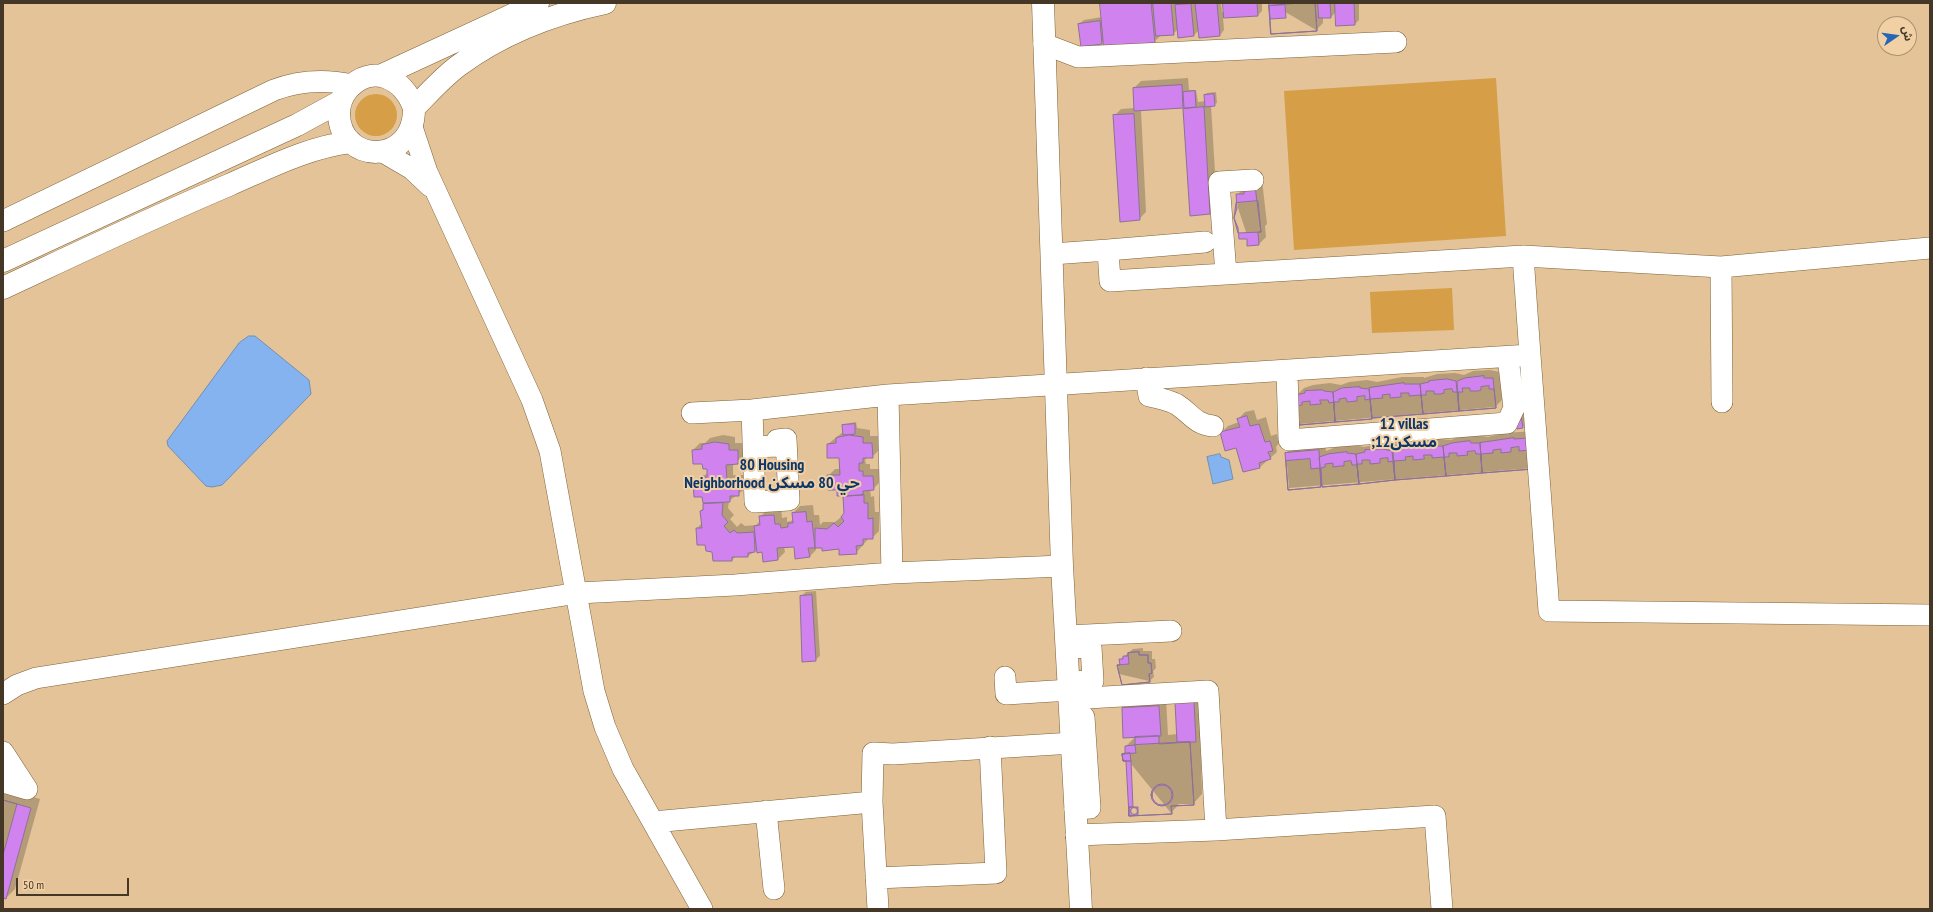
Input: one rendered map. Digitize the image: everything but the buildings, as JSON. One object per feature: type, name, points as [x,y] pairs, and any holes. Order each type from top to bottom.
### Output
[{"type":"main road","points":[[3,261],[297,125],[370,77],[380,76],[514,12],[538,3]]},
{"type":"main road","points":[[347,93],[339,120],[342,130],[351,142],[363,150],[383,152],[392,149],[401,144],[413,118],[457,66],[511,34],[551,18],[605,3]]},
{"type":"main road","points":[[1043,3],[1062,566],[1081,909]]},
{"type":"main road","points":[[380,76],[392,80],[402,86],[410,96],[413,118]]},
{"type":"main road","points":[[3,288],[123,232],[273,166],[317,148],[351,142]]},
{"type":"street","points":[[1044,44],[1078,56],[1396,42]]},
{"type":"street","points":[[3,222],[289,84],[321,80],[347,93]]},
{"type":"street","points":[[413,118],[418,150],[436,194],[532,400],[550,450],[578,593],[594,691],[605,727],[623,769],[702,909]]},
{"type":"street","points":[[383,152],[412,169],[436,194]]},
{"type":"street","points":[[1226,274],[1232,253],[1221,206],[1230,205],[1237,181]]},
{"type":"street","points":[[1052,254],[1205,242]]},
{"type":"street","points":[[1108,250],[1110,281],[1523,256],[1721,267],[1930,248]]},
{"type":"street","points":[[1523,256],[1549,611],[1930,615]]},
{"type":"street","points":[[1721,267],[1722,402]]},
{"type":"street","points":[[692,413],[752,410],[888,395],[1530,355]]},
{"type":"street","points":[[1286,371],[1290,440],[1507,423],[1514,408],[1508,357]]},
{"type":"street","points":[[1146,378],[1149,396],[1168,400],[1178,405],[1202,425],[1213,426]]},
{"type":"street","points":[[888,395],[892,573]]},
{"type":"street","points":[[752,410],[754,447]]},
{"type":"street","points":[[3,694],[17,685],[36,678],[578,593],[735,585],[892,573],[1062,566]]},
{"type":"street","points":[[1067,642],[1171,631]]},
{"type":"street","points":[[1005,678],[1006,694],[1070,697],[1208,691],[1216,830]]},
{"type":"street","points":[[1070,697],[1084,717],[1090,808],[1075,809]]},
{"type":"street","points":[[878,909],[872,802],[873,753],[893,754],[1073,743]]},
{"type":"street","points":[[876,878],[996,873],[990,747]]},
{"type":"street","points":[[3,752],[17,776],[27,789],[3,782]]},
{"type":"street","points":[[653,822],[872,802]]},
{"type":"street","points":[[766,811],[774,889]]},
{"type":"street","points":[[1076,835],[1216,830],[1435,816],[1442,909]]},
{"type":"shaded area","points":[[1496,78],[1506,236],[1294,250],[1284,91]]},
{"type":"shaded area","points":[[372,94],[380,94],[388,97],[394,103],[397,115],[394,127],[388,133],[380,136],[372,136],[364,133],[358,127],[355,119],[355,111],[358,103],[364,97]]},
{"type":"shaded area","points":[[1452,288],[1454,330],[1372,333],[1370,292]]},
{"type":"water","points":[[249,336],[255,336],[309,380],[311,394],[222,485],[212,487],[206,486],[168,446],[167,441],[239,343]]},
{"type":"water","points":[[1220,454],[1221,457],[1229,460],[1233,479],[1213,484],[1207,457]]},
{"type":"district","name":"12 villas ;12مسكن","points":[[1404,433]]},
{"type":"district","name":"80 Housing Neighborhood حي 80 مسكن","points":[[772,474]]}]
